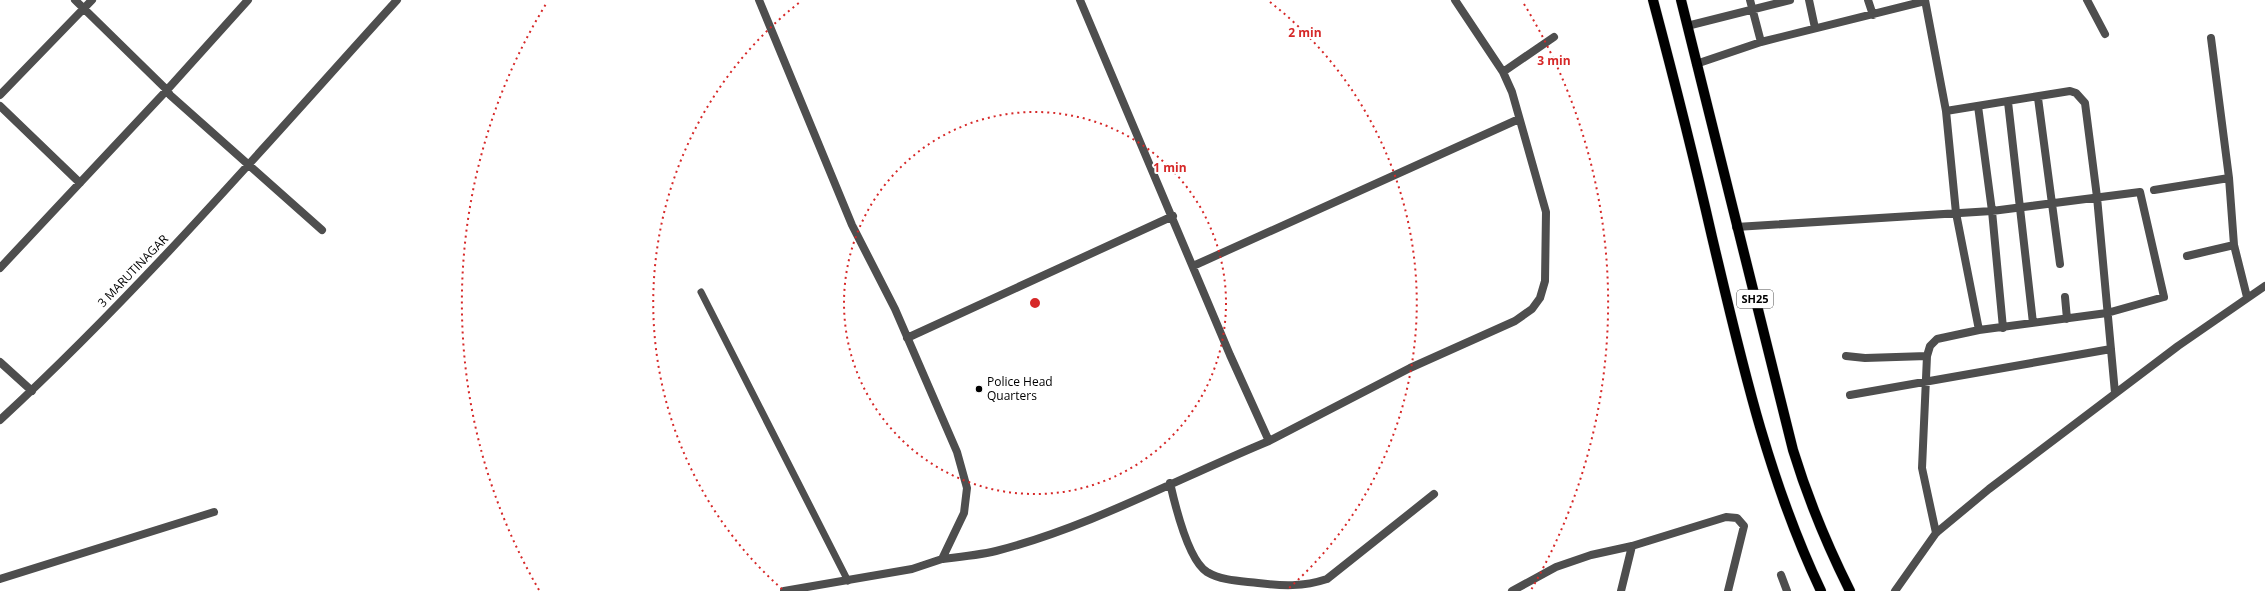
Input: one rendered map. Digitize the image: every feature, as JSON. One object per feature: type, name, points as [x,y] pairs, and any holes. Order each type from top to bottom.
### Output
[{"type":"main road","name":"SH25","points":[[1653,0],[1710,229],[1747,387],[1781,496],[1801,549],[1821,591]]},
{"type":"main road","name":"SH25","points":[[1681,0],[1792,450],[1826,544],[1850,591]]},
{"type":"street","points":[[75,0],[167,90],[170,95],[322,230]]},
{"type":"street","points":[[0,95],[92,0]]},
{"type":"street","points":[[0,268],[167,90],[248,0]]},
{"type":"street","name":"3 MARUTINAGAR","points":[[0,420],[32,390],[157,264],[397,0]]},
{"type":"street","points":[[760,0],[852,224],[895,309],[957,452],[967,488],[964,513],[957,532],[942,559]]},
{"type":"street","points":[[1080,0],[1173,216],[1230,356],[1269,441]]},
{"type":"street","points":[[784,591],[912,569],[942,559],[995,551],[1051,534],[1124,505],[1170,483],[1269,441],[1410,368],[1515,321],[1532,309],[1540,298],[1545,281],[1546,212],[1512,92],[1503,72],[1455,0]]},
{"type":"street","points":[[1750,0],[1761,42]]},
{"type":"street","points":[[1687,26],[1790,0]]},
{"type":"street","points":[[1809,0],[1816,28]]},
{"type":"street","points":[[1868,0],[1873,15]]},
{"type":"street","points":[[2087,0],[2105,34]]},
{"type":"street","points":[[1696,64],[1761,42],[1925,1],[1946,112],[1956,213],[1979,330]]},
{"type":"street","points":[[1503,72],[1554,37]]},
{"type":"street","points":[[2211,38],[2229,178],[2234,245],[2247,297]]},
{"type":"street","points":[[1946,112],[2038,98],[2070,91],[2076,93],[2086,103],[2097,197],[2116,394]]},
{"type":"street","points":[[2038,98],[2060,264]]},
{"type":"street","points":[[2008,102],[2021,206],[2033,323]]},
{"type":"street","points":[[0,106],[80,183]]},
{"type":"street","points":[[1978,106],[1992,211],[2003,328]]},
{"type":"street","points":[[1193,266],[1519,119]]},
{"type":"street","points":[[2154,190],[2229,178]]},
{"type":"street","points":[[1736,227],[1992,211],[2021,206],[2140,192],[2164,297],[2107,313],[1979,330],[1937,339],[1930,346],[1927,356],[1927,383],[1922,468],[1936,533]]},
{"type":"street","points":[[907,338],[1173,216]]},
{"type":"street","points":[[2187,256],[2234,245]]},
{"type":"street","points":[[1895,591],[1936,533],[1989,489],[2247,297],[2265,286]]},
{"type":"street","points":[[2064,297],[2067,319]]},
{"type":"street","points":[[1850,395],[1927,383],[2111,349]]},
{"type":"street","points":[[1846,356],[1865,358],[1927,356]]},
{"type":"street","points":[[0,362],[32,390]]},
{"type":"street","points":[[1170,483],[1180,521],[1194,556],[1207,572],[1229,580],[1277,586],[1308,586],[1327,579],[1434,494]]},
{"type":"street","points":[[0,579],[214,512]]},
{"type":"street","points":[[1512,591],[1556,567],[1591,555],[1632,546],[1726,517],[1736,518],[1744,526],[1728,591]]},
{"type":"street","points":[[1621,591],[1632,546]]},
{"type":"street","points":[[1781,575],[1787,591]]},
{"type":"lane","points":[[700,292],[848,580]]},
{"type":"place","name":"Police Head Quarters","points":[[979,389]]}]
